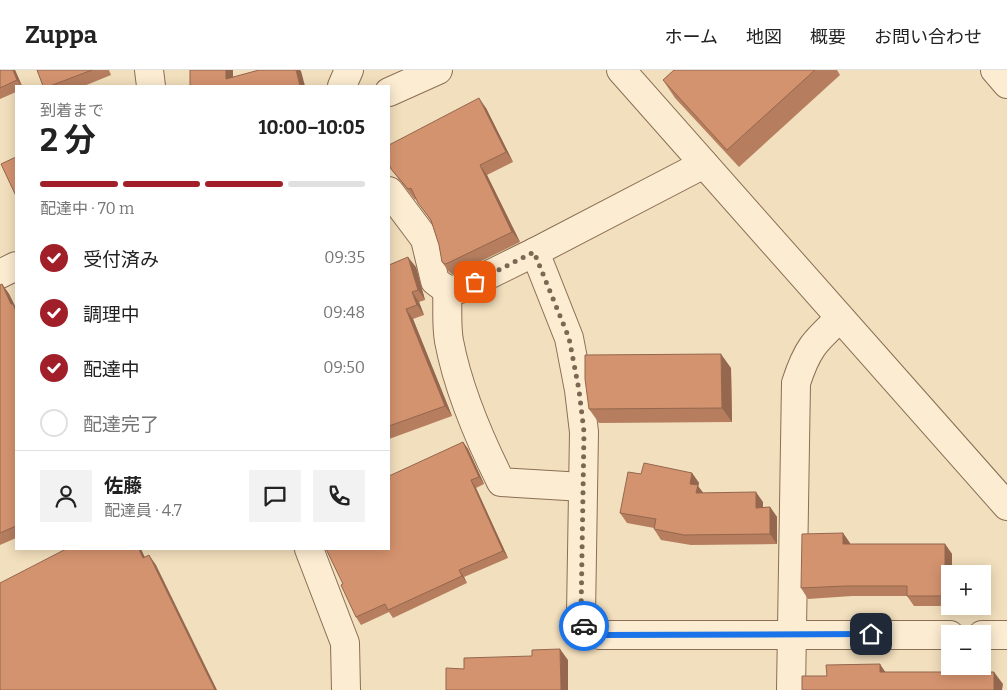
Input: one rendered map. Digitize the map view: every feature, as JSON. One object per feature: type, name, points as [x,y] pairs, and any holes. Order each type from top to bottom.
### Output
[{"type":"street","points":[[149,70],[151,85]]},
{"type":"street","points":[[342,85],[349,70]]},
{"type":"street","points":[[390,92],[438,70]]},
{"type":"street","points":[[621,70],[1007,506]]},
{"type":"street","points":[[995,70],[1007,84]]},
{"type":"street","points":[[390,192],[425,239],[435,281],[447,290],[460,289],[704,164]]},
{"type":"street","points":[[534,252],[569,338],[579,390],[584,432],[581,614],[583,624],[588,631],[599,635],[941,634]]},
{"type":"street","points":[[0,274],[15,266]]},
{"type":"street","points":[[447,290],[449,340],[464,395],[501,482],[583,487]]},
{"type":"street","points":[[791,690],[796,383],[804,358],[816,340],[840,318]]},
{"type":"street","points":[[309,550],[345,642],[346,690]]},
{"type":"street","points":[[991,635],[1007,635]]},
{"type":"building","points":[[0,70],[13,70],[17,80],[0,88]]},
{"type":"building","points":[[37,70],[92,70],[53,85],[43,85]]},
{"type":"building","points":[[190,70],[226,70],[226,79],[259,70],[296,70],[300,85],[190,85]]},
{"type":"building","points":[[674,70],[815,70],[727,150],[663,80]]},
{"type":"building","points":[[479,98],[506,152],[480,165],[512,232],[448,263],[442,262],[431,220],[418,203],[411,188],[408,189],[391,169],[390,144]]},
{"type":"building","points":[[15,157],[15,194],[1,164]]},
{"type":"building","points":[[408,257],[418,290],[412,292],[417,305],[406,309],[445,406],[390,426],[390,265]]},
{"type":"building","points":[[2,284],[15,309],[15,526],[0,533],[0,285]]},
{"type":"building","points":[[721,354],[722,408],[589,409],[585,379],[585,355]]},
{"type":"building","points":[[463,442],[479,477],[471,480],[503,551],[459,570],[462,576],[388,610],[385,604],[356,617],[326,550],[390,550],[390,476]]},
{"type":"building","points":[[644,463],[692,473],[690,484],[698,485],[696,493],[756,492],[756,508],[770,507],[770,534],[684,535],[654,529],[656,519],[620,513],[628,472],[641,474]]},
{"type":"building","points":[[843,533],[843,544],[945,544],[945,565],[941,565],[941,596],[907,596],[907,586],[801,588],[802,534]]},
{"type":"building","points":[[64,550],[139,550],[143,558],[149,555],[215,690],[0,690],[0,583]]},
{"type":"building","points":[[560,649],[561,690],[446,690],[446,668],[464,669],[464,658],[532,656],[532,650]]},
{"type":"building","points":[[880,664],[880,672],[941,672],[941,675],[991,675],[991,672],[994,672],[994,690],[802,690],[802,676],[827,676],[826,665]]},
{"type":"way so far","points":[[475,282],[534,252],[569,338],[579,390],[584,432],[581,614],[584,626]]},
{"type":"route","points":[[584,626],[588,631],[599,635],[871,634]]}]
